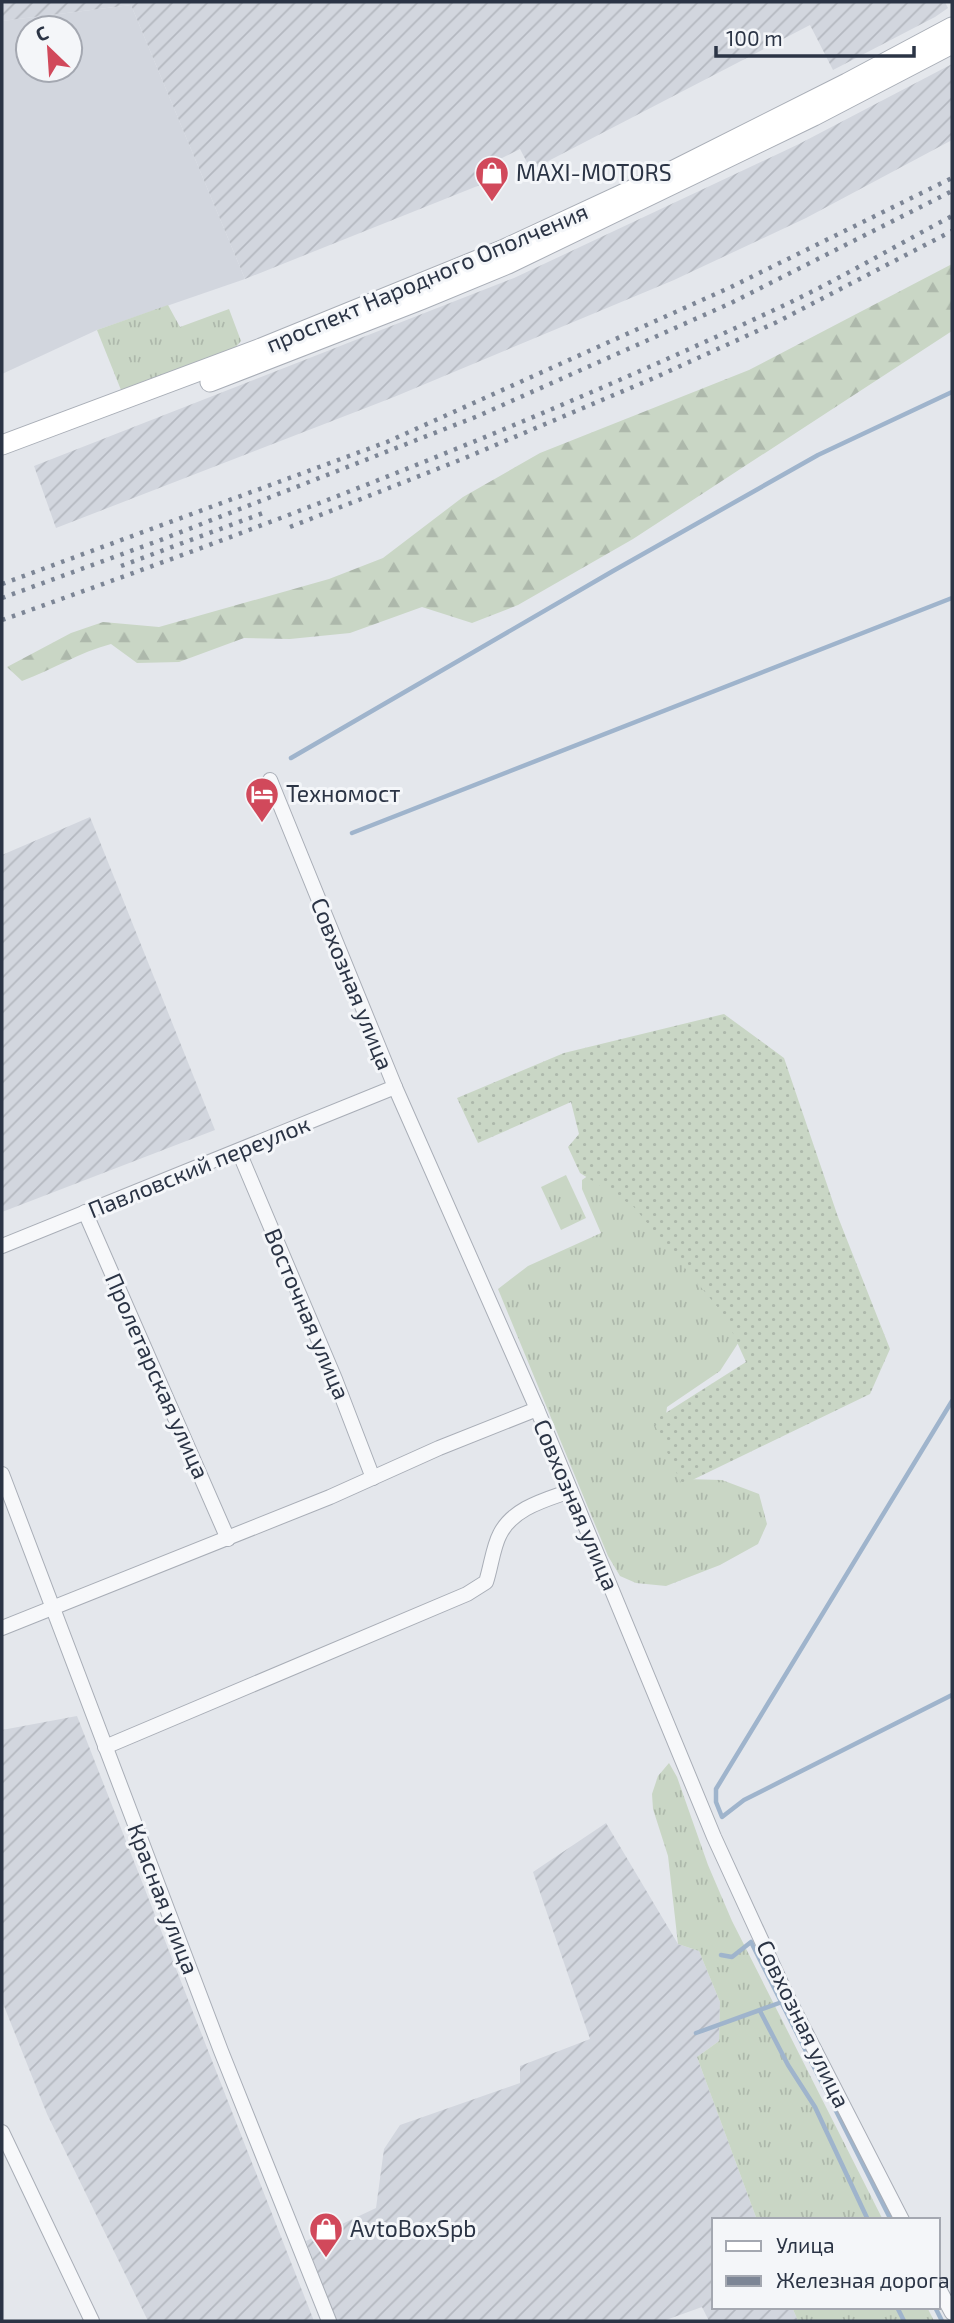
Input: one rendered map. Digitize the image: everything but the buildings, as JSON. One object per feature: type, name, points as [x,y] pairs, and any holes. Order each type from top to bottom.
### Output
[{"type":"main road","name":"проспект Народного Ополчения","points":[[2,445],[261,348],[502,250],[684,165],[952,27]]},
{"type":"main road","name":"проспект Народного Ополчения","points":[[2,458],[266,361],[508,264],[814,116],[952,44]]},
{"type":"street","name":"Совхозная улица","points":[[270,780],[395,1087],[537,1409],[714,1836],[787,1996],[901,2218]]},
{"type":"street","name":"Павловский переулок","points":[[2,1246],[395,1087]]},
{"type":"street","name":"Восточная улица","points":[[239,1152],[335,1379],[373,1478]]},
{"type":"street","name":"Пролетарская улица","points":[[85,1212],[228,1539]]},
{"type":"street","points":[[2,1628],[228,1539],[537,1409]]},
{"type":"street","name":"Красная улица","points":[[4,1484],[221,2052],[329,2321]]},
{"type":"street","points":[[105,1747],[467,1594],[486,1582],[499,1536],[507,1523],[540,1501],[570,1491]]},
{"type":"street","points":[[2,2132],[92,2321]]},
{"type":"street","points":[[940,2291],[952,2313]]},
{"type":"shaded area","points":[[2,2],[945,2],[948,8],[833,70],[810,25],[531,170],[520,149],[500,159],[505,175],[245,279],[131,5],[58,14],[14,14],[14,20],[2,21]]},
{"type":"shaded area","points":[[131,5],[245,279],[97,330],[2,374],[2,21],[14,20],[14,84],[84,84],[84,14],[58,14]]},
{"type":"shaded area","points":[[952,64],[952,140],[806,218],[674,280],[394,397],[56,528],[34,466],[514,278],[799,144]]},
{"type":"shaded area","points":[[90,817],[215,1130],[2,1212],[2,855]]},
{"type":"shaded area","points":[[77,1716],[314,2321],[148,2321],[47,2114],[2,2001],[2,1730]]},
{"type":"shaded area","points":[[606,1823],[678,1944],[699,1951],[720,2002],[719,2041],[697,2057],[756,2218],[712,2218],[712,2309],[793,2309],[798,2321],[709,2321],[702,2307],[663,2321],[336,2321],[306,2241],[376,2208],[384,2149],[400,2125],[520,2083],[520,2066],[590,2039],[533,1872]]},
{"type":"green space","points":[[952,264],[952,331],[633,539],[518,605],[472,623],[422,607],[350,633],[290,639],[244,638],[179,662],[137,663],[111,644],[22,681],[7,667],[71,633],[103,622],[159,627],[329,579],[383,558],[463,497],[540,453],[749,370]]},
{"type":"green space","points":[[168,305],[180,327],[229,309],[241,341],[234,349],[121,390],[97,330]]},
{"type":"green space","points":[[724,1014],[784,1058],[838,1217],[890,1349],[870,1394],[682,1485],[653,1421],[746,1362],[725,1316],[633,1206],[580,1173],[568,1147],[579,1134],[571,1102],[478,1143],[457,1098],[564,1053]]},
{"type":"green space","points":[[596,1170],[623,1175],[746,1331],[720,1371],[667,1407],[664,1430],[684,1479],[722,1480],[759,1494],[767,1524],[758,1544],[720,1565],[666,1586],[636,1583],[620,1576],[608,1556],[498,1289],[528,1266],[601,1233],[582,1189],[582,1180]]},
{"type":"green space","points":[[566,1175],[586,1218],[561,1230],[541,1187]]},
{"type":"green space","points":[[669,1763],[677,1777],[708,1865],[732,1921],[882,2218],[756,2218],[697,2057],[719,2041],[720,2002],[699,1951],[678,1944],[668,1856],[653,1809],[652,1794],[658,1776]]},
{"type":"green space","points":[[793,2309],[928,2309],[934,2321],[798,2321]]},
{"type":"waterway","points":[[291,758],[818,455],[952,392]]},
{"type":"waterway","points":[[352,833],[952,598]]},
{"type":"waterway","points":[[952,1401],[716,1789],[716,1802],[722,1817],[744,1800],[952,1695]]},
{"type":"waterway","points":[[721,1955],[732,1957],[751,1942],[890,2218]]},
{"type":"waterway","points":[[696,2033],[782,2002]]},
{"type":"waterway","points":[[760,2011],[788,2065],[815,2107],[867,2218]]},
{"type":"waterway","points":[[898,2309],[904,2321]]},
{"type":"waterway","points":[[936,2309],[942,2321]]},
{"type":"railway","points":[[2,584],[387,442],[731,287],[952,178]]},
{"type":"railway","points":[[2,598],[158,541],[478,416],[731,303],[952,191]]},
{"type":"railway","points":[[2,620],[295,513],[488,436],[797,299],[952,216]]},
{"type":"railway","points":[[290,527],[465,458],[654,378],[777,322],[952,231]]},
{"type":"railway","points":[[121,566],[263,513]]},
{"type":"place","name":"MAXI-MOTORS","points":[[492,203]]},
{"type":"place","name":"Техномост","points":[[262,824]]},
{"type":"place","name":"AvtoBoxSpb","points":[[326,2259]]}]
